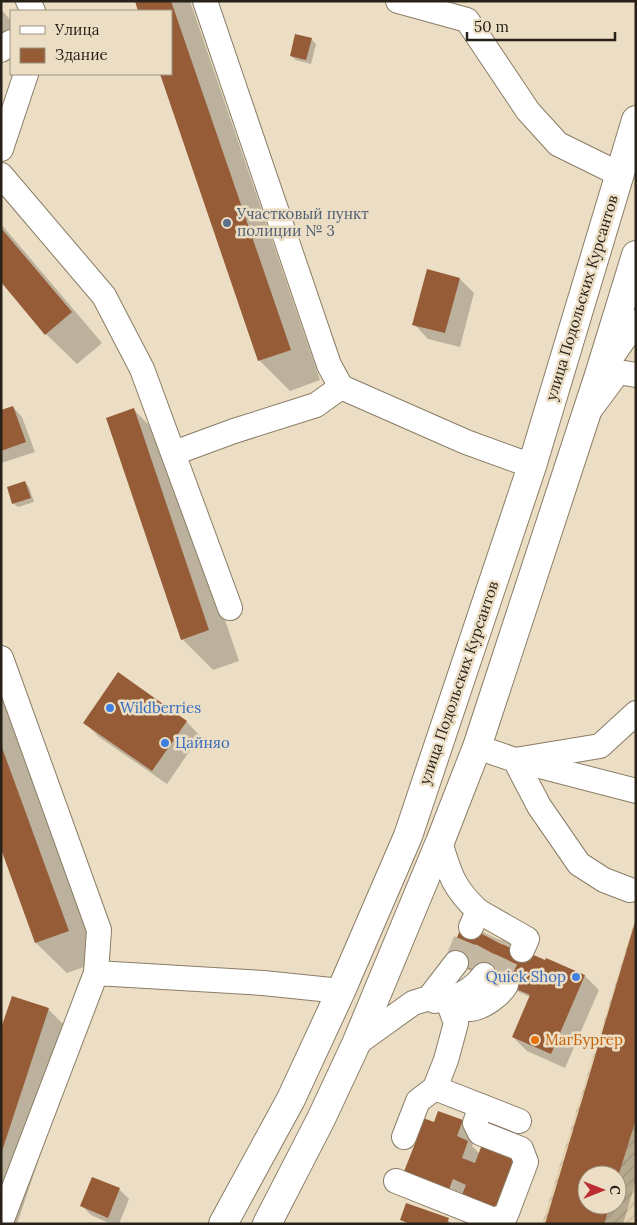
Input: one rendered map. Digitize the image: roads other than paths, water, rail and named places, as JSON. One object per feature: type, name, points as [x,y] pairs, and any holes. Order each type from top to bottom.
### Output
[{"type":"main road","name":"улица Подольских Курсантов","points":[[223,1224],[291,1099],[341,991],[408,836],[532,466],[636,120]]},
{"type":"main road","points":[[267,1224],[321,1119],[356,1044],[440,842],[477,747],[599,375],[636,255]]},
{"type":"lane","points":[[205,1],[329,365],[341,387],[466,442],[532,466]]},
{"type":"lane","points":[[398,1],[470,11],[528,112],[558,144],[619,174]]},
{"type":"lane","points":[[1,149],[26,75]]},
{"type":"lane","points":[[1,175],[104,296],[142,369],[230,608]]},
{"type":"lane","points":[[599,375],[636,322]]},
{"type":"lane","points":[[585,417],[618,372],[636,376]]},
{"type":"lane","points":[[174,453],[234,431],[316,405],[341,387]]},
{"type":"lane","points":[[1,658],[99,930],[96,973],[1,1222]]},
{"type":"lane","points":[[514,760],[600,746],[636,713]]},
{"type":"lane","points":[[477,747],[514,760],[636,791]]},
{"type":"lane","points":[[514,760],[539,806],[579,864],[604,880],[630,890]]},
{"type":"lane","points":[[440,842],[451,878],[466,899],[498,931]]},
{"type":"lane","points":[[96,973],[341,991]]},
{"type":"lane","points":[[356,1044],[431,1003],[456,992],[481,974],[502,991],[492,1000],[472,1009],[431,1003]]},
{"type":"lane","points":[[404,1137],[418,1101],[434,1088],[446,1060],[456,1023],[431,1003]]},
{"type":"lane","points":[[434,1088],[519,1121]]},
{"type":"lane","points":[[396,1181],[494,1220],[506,1215],[526,1162],[521,1149],[480,1133],[475,1122],[481,1106]]},
{"type":"tunnel","points":[[456,963],[471,927]]},
{"type":"tunnel","points":[[475,971],[493,937]]},
{"type":"tunnel","points":[[496,981],[513,945]]},
{"type":"place","name":"Участковый пункт полиции № 3","points":[[227,223]]},
{"type":"place","name":"Wildberries","points":[[110,708]]},
{"type":"place","name":"Цайняо","points":[[165,743]]},
{"type":"place","name":"Quick Shop","points":[[576,977]]},
{"type":"place","name":"МагБургер","points":[[535,1040]]}]
